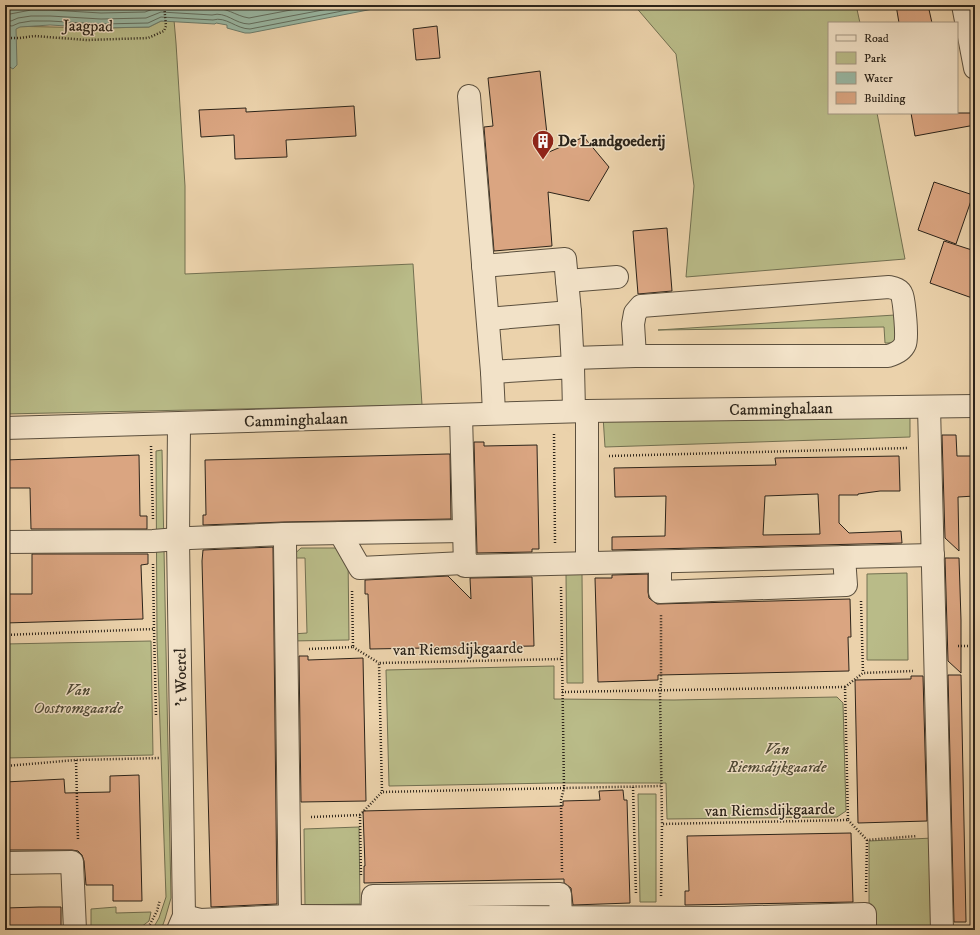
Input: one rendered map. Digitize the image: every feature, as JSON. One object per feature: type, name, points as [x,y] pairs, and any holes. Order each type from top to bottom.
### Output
[{"type":"street","points":[[963,5],[975,68]]},
{"type":"street","points":[[469,96],[488,319],[494,414]]},
{"type":"street","points":[[483,266],[565,259],[573,362],[587,456],[587,563]]},
{"type":"street","points":[[567,281],[617,277]]},
{"type":"street","points":[[492,372],[635,356],[888,356],[898,353],[905,344],[907,334],[901,294],[896,288],[889,287],[641,306],[634,313],[632,324],[635,356]]},
{"type":"street","points":[[488,319],[570,312]]},
{"type":"street","name":"Camminghalaan","points":[[5,428],[581,411],[975,406]]},
{"type":"street","points":[[929,407],[942,930]]},
{"type":"street","points":[[461,415],[464,564]]},
{"type":"street","name":"'t Woerel","points":[[179,424],[178,540],[183,757],[181,923]]},
{"type":"street","points":[[5,542],[153,541],[284,534],[463,531]]},
{"type":"street","points":[[340,533],[360,568],[464,564],[465,566],[933,555]]},
{"type":"street","points":[[284,534],[290,916]]},
{"type":"street","points":[[660,562],[660,592],[846,585],[844,557]]},
{"type":"street","points":[[5,863],[72,862],[75,930]]},
{"type":"street","points":[[372,917],[373,896],[560,894],[561,917]]},
{"type":"street","points":[[181,923],[200,920],[290,916],[561,917],[649,922],[865,922]]},
{"type":"path","name":"Jaagpad","points":[[5,38],[34,36],[87,40],[148,38],[164,31],[166,26],[164,5]]},
{"type":"path","points":[[554,434],[564,788],[561,800],[563,882],[560,894]]},
{"type":"path","points":[[150,440],[156,720]]},
{"type":"path","points":[[587,456],[929,447]]},
{"type":"path","points":[[353,647],[352,575],[360,568]]},
{"type":"path","points":[[846,585],[861,584],[863,673]]},
{"type":"path","points":[[649,922],[661,907],[662,824],[660,690],[662,683],[660,592]]},
{"type":"path","points":[[5,635],[180,628]]},
{"type":"path","points":[[286,650],[353,647],[379,663]]},
{"type":"path","name":"van Riemsdijkgaarde","points":[[382,792],[379,663],[561,659]]},
{"type":"path","points":[[562,692],[845,687],[863,673],[935,671]]},
{"type":"path","name":"van Riemsdijkgaarde","points":[[662,824],[848,820],[845,687]]},
{"type":"path","points":[[5,766],[76,760],[183,757]]},
{"type":"path","points":[[158,758],[158,766]]},
{"type":"path","points":[[72,862],[78,856],[76,760]]},
{"type":"path","points":[[633,786],[649,922]]},
{"type":"path","points":[[361,878],[360,815],[382,792],[661,786]]},
{"type":"path","points":[[288,817],[360,815]]},
{"type":"path","points":[[848,820],[867,840],[865,922]]},
{"type":"path","points":[[867,840],[940,833]]},
{"type":"path","points":[[147,930],[157,911],[160,900]]},
{"type":"green space","points":[[634,5],[856,5],[860,22],[828,22],[828,114],[877,114],[905,259],[686,277],[694,186],[676,54]]},
{"type":"green space","points":[[174,20],[185,186],[185,274],[413,264],[422,405],[5,414],[5,26],[101,28],[149,27],[161,21]]},
{"type":"green space","points":[[895,315],[899,339],[893,343],[885,343],[884,327],[658,330]]},
{"type":"green space","points":[[910,407],[910,437],[605,447],[603,416]]},
{"type":"green space","points":[[162,450],[171,898],[161,930],[152,930],[159,918],[166,897],[157,640],[156,451]]},
{"type":"green space","points":[[301,548],[343,548],[348,556],[349,640],[291,641],[292,634],[307,633],[305,558],[290,558]]},
{"type":"green space","points":[[907,573],[908,660],[867,660],[867,574]]},
{"type":"green space","points":[[566,574],[582,574],[583,683],[567,683]]},
{"type":"green space","name":"Van Oostromgaarde","points":[[151,641],[153,755],[5,758],[5,644]]},
{"type":"green space","name":"Van Riemsdijkgaarde","points":[[554,666],[554,699],[674,700],[837,697],[843,703],[846,811],[837,817],[667,819],[666,783],[389,786],[386,670]]},
{"type":"green space","points":[[638,794],[656,794],[656,902],[640,902]]},
{"type":"green space","points":[[359,827],[360,904],[305,905],[304,829]]},
{"type":"green space","points":[[933,838],[933,922],[927,930],[876,930],[869,924],[869,841]]},
{"type":"green space","points":[[116,907],[116,913],[151,912],[149,921],[137,930],[91,930],[91,909]]},
{"type":"green space","points":[[861,916],[862,930],[778,930],[777,919]]},
{"type":"water","points":[[5,5],[377,5],[378,8],[250,33],[227,28],[227,25],[216,23],[161,21],[149,27],[101,28],[50,25],[20,27],[16,29],[17,65],[13,69],[8,66],[9,30],[5,28]]},
{"type":"building","points":[[896,5],[928,5],[932,22],[899,22]]},
{"type":"building","points":[[437,26],[440,58],[416,60],[413,29]]},
{"type":"building","name":"De Landgoederij","points":[[540,71],[549,152],[584,137],[609,167],[589,201],[548,192],[552,246],[494,251],[484,127],[493,126],[488,78]]},
{"type":"building","points":[[354,106],[356,136],[286,140],[287,157],[235,159],[234,135],[201,137],[199,110],[246,108],[246,112]]},
{"type":"building","points":[[975,113],[975,125],[915,136],[911,114]]},
{"type":"building","points":[[934,182],[973,195],[956,244],[918,230]]},
{"type":"building","points":[[667,228],[672,291],[638,294],[633,231]]},
{"type":"building","points":[[944,241],[975,251],[975,299],[930,283]]},
{"type":"building","points":[[942,435],[956,435],[957,456],[975,456],[975,496],[958,497],[959,551],[945,538]]},
{"type":"building","points":[[474,442],[484,442],[484,446],[537,445],[539,549],[532,549],[532,552],[477,553]]},
{"type":"building","points":[[450,454],[451,519],[203,525],[203,515],[206,515],[205,460]]},
{"type":"building","points":[[139,455],[140,516],[147,516],[147,529],[31,529],[30,488],[5,488],[5,460]]},
{"type":"building","points":[[899,456],[900,491],[880,491],[858,495],[839,495],[839,523],[849,533],[901,531],[902,543],[612,550],[612,537],[665,536],[666,496],[615,497],[614,468],[776,465],[775,458]],"holes":[[[818,494],[820,534],[763,535],[765,496]]]},
{"type":"building","points":[[273,547],[277,904],[211,907],[202,561],[203,550]]},
{"type":"building","points":[[32,554],[148,554],[148,564],[141,565],[143,619],[5,623],[5,594],[32,594]]},
{"type":"building","points":[[945,558],[959,558],[961,673],[948,661]]},
{"type":"building","points":[[648,574],[649,598],[657,604],[850,599],[851,637],[848,637],[849,671],[658,675],[658,680],[598,682],[595,578],[612,578],[612,575]]},
{"type":"building","points":[[448,576],[471,599],[470,578],[532,577],[534,646],[370,649],[368,594],[365,594],[365,580]]},
{"type":"building","points":[[299,656],[308,656],[308,660],[363,658],[366,801],[301,802]]},
{"type":"building","points":[[948,675],[961,675],[966,922],[954,922]]},
{"type":"building","points":[[911,676],[923,676],[927,821],[858,823],[855,680],[911,679]]},
{"type":"building","points":[[139,775],[142,901],[113,901],[113,885],[86,885],[84,861],[82,855],[78,851],[5,850],[5,782],[64,779],[65,793],[110,792],[110,776]]},
{"type":"building","points":[[623,790],[624,800],[627,800],[630,903],[573,905],[571,888],[564,883],[564,879],[364,883],[365,866],[363,811],[563,806],[563,801],[600,800],[599,791]]},
{"type":"building","points":[[851,833],[853,902],[685,905],[685,891],[689,891],[687,836]]},
{"type":"building","points":[[61,907],[61,930],[5,930],[5,908]]},
{"type":"place","name":"De Landgoederij","points":[[543,160]]}]
